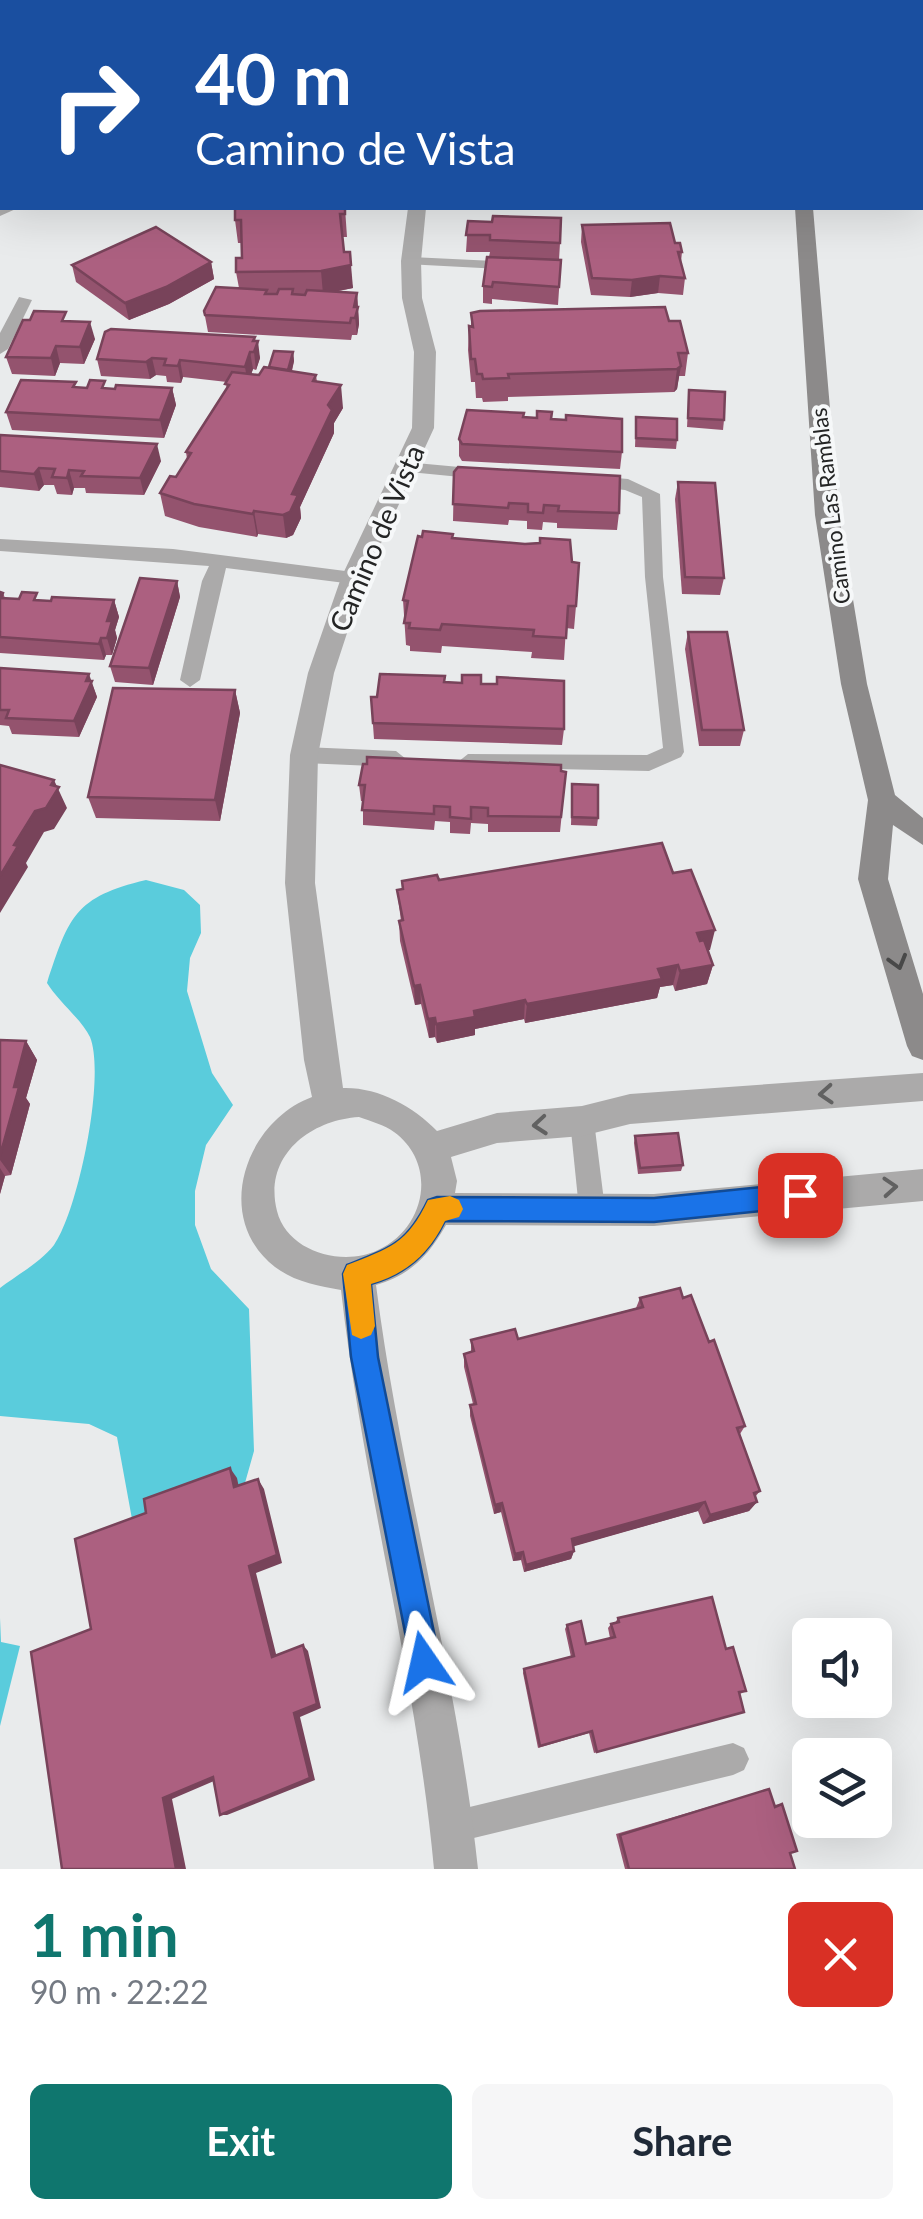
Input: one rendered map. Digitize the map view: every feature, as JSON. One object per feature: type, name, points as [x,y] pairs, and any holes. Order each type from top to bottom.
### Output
[{"type":"main road","name":"Camino Las Ramblas","points":[[804,210],[827,515],[854,684],[882,800],[873,879],[923,1046]]},
{"type":"main road","points":[[882,800],[923,834]]},
{"type":"street","name":"Camino de Vista","points":[[330,1104],[320,1060],[300,883],[304,755],[321,673],[353,578],[422,428],[425,352],[412,298],[410,261],[417,210]]},
{"type":"street","points":[[432,1148],[497,1128],[582,1121],[630,1109],[923,1086]]},
{"type":"street","points":[[360,1102],[390,1109],[415,1125],[432,1148],[440,1178],[437,1209],[426,1232],[407,1253],[384,1267],[357,1274],[324,1273],[296,1262],[272,1242],[259,1216],[256,1188],[279,1134],[302,1116],[330,1104],[360,1102]]},
{"type":"street","points":[[437,1209],[654,1210],[923,1185]]},
{"type":"street","points":[[357,1274],[364,1357],[453,1826],[456,1869]]},
{"type":"lane","points":[[410,261],[529,266]]},
{"type":"lane","points":[[0,349],[24,300]]},
{"type":"lane","points":[[405,466],[493,475]]},
{"type":"lane","points":[[456,762],[649,764],[674,752],[654,577],[651,494],[628,484],[570,480]]},
{"type":"lane","points":[[0,544],[220,561],[353,578]]},
{"type":"lane","points":[[190,680],[210,580],[220,561]]},
{"type":"lane","points":[[304,755],[418,760]]},
{"type":"lane","points":[[582,1121],[592,1208]]},
{"type":"lane","points":[[453,1826],[734,1759]]},
{"type":"water","points":[[146,880],[184,890],[200,905],[201,933],[190,958],[187,991],[212,1073],[233,1105],[206,1145],[195,1191],[195,1225],[211,1269],[249,1309],[254,1451],[241,1497],[134,1530],[117,1437],[89,1424],[0,1416],[0,1288],[54,1245],[72,1204],[87,1143],[94,1056],[90,1037],[47,983],[55,960],[69,925],[89,902]]},
{"type":"water","points":[[0,1618],[1,1642],[20,1646],[0,1726]]},
{"type":"building","points":[[235,210],[345,210],[345,214],[340,214],[344,252],[350,252],[351,265],[321,271],[236,272],[236,258],[242,258],[241,220],[235,220]]},
{"type":"building","points":[[493,216],[561,218],[560,243],[466,235],[468,221],[492,222]]},
{"type":"building","points":[[670,223],[675,243],[680,243],[682,252],[678,252],[685,278],[592,278],[582,225]]},
{"type":"building","points":[[156,227],[211,262],[166,287],[125,303],[72,265]]},
{"type":"building","points":[[487,257],[561,260],[559,287],[493,282],[492,287],[483,286]]},
{"type":"building","points":[[216,287],[267,290],[265,294],[277,294],[279,289],[293,289],[292,294],[305,295],[307,290],[357,293],[354,307],[358,307],[350,323],[205,315]]},
{"type":"building","points":[[665,307],[669,321],[680,321],[688,353],[678,353],[681,366],[677,369],[508,374],[509,378],[483,379],[482,374],[477,374],[475,359],[471,359],[471,313]]},
{"type":"building","points":[[34,311],[66,312],[62,321],[90,322],[80,347],[56,346],[51,358],[6,357],[23,320],[30,320]]},
{"type":"building","points":[[111,329],[255,337],[253,341],[258,341],[245,367],[180,360],[178,366],[164,365],[166,359],[152,358],[146,362],[97,359],[105,332]]},
{"type":"building","points":[[274,351],[293,352],[288,370],[269,367]]},
{"type":"building","points":[[264,367],[316,375],[313,381],[341,385],[328,405],[332,410],[292,494],[298,495],[290,512],[253,514],[194,504],[160,493],[191,453],[186,452],[229,385],[225,384],[232,372],[259,375]]},
{"type":"building","points":[[21,380],[76,382],[73,387],[87,388],[90,380],[105,381],[102,388],[172,388],[160,420],[6,412]]},
{"type":"building","points":[[689,390],[725,392],[724,420],[688,418]]},
{"type":"building","points":[[467,410],[524,413],[523,417],[537,418],[537,411],[552,412],[551,419],[566,420],[566,415],[622,419],[622,452],[462,444],[459,439]]},
{"type":"building","points":[[636,417],[677,419],[677,440],[636,438]]},
{"type":"building","points":[[0,435],[157,444],[140,478],[81,476],[84,471],[69,470],[67,478],[52,477],[55,469],[39,468],[34,474],[0,471]]},
{"type":"building","points":[[458,467],[620,476],[619,513],[558,511],[559,506],[544,505],[543,513],[528,512],[528,504],[509,503],[508,508],[453,504],[454,472]]},
{"type":"building","points":[[678,482],[715,483],[724,578],[685,577]]},
{"type":"building","points":[[423,531],[453,534],[452,538],[525,544],[540,543],[540,538],[570,540],[572,562],[579,563],[576,606],[568,606],[566,638],[533,636],[534,630],[442,624],[440,630],[409,628],[410,623],[404,623],[408,601],[403,600],[418,536],[422,537]]},
{"type":"building","points":[[140,578],[177,581],[149,668],[110,666]]},
{"type":"building","points":[[0,592],[1,598],[19,599],[22,592],[37,593],[34,600],[114,600],[107,621],[112,621],[107,638],[101,638],[99,644],[0,637]]},
{"type":"building","points":[[688,632],[727,632],[744,730],[702,730]]},
{"type":"building","points":[[0,668],[89,674],[86,681],[92,681],[74,721],[6,718],[9,710],[0,710]]},
{"type":"building","points":[[380,674],[445,676],[444,682],[462,683],[462,675],[481,675],[481,684],[497,684],[497,677],[564,681],[564,729],[373,723],[371,697],[377,697]]},
{"type":"building","points":[[113,688],[235,690],[215,800],[88,797]]},
{"type":"building","points":[[367,757],[561,765],[561,771],[566,772],[561,817],[488,816],[488,808],[471,807],[471,819],[450,817],[450,807],[434,806],[434,814],[362,810],[365,785],[359,785]]},
{"type":"building","points":[[0,765],[54,780],[51,785],[59,787],[46,808],[35,811],[0,876]]},
{"type":"building","points":[[572,784],[598,785],[598,818],[572,817]]},
{"type":"building","points":[[662,843],[673,873],[691,870],[715,930],[697,933],[700,941],[704,940],[713,965],[680,971],[678,965],[658,969],[662,979],[527,1004],[525,1000],[474,1011],[475,1017],[436,1024],[435,1018],[428,1019],[420,985],[414,986],[399,921],[403,920],[397,890],[403,889],[402,881],[437,875],[439,880]]},
{"type":"building","points":[[0,1040],[26,1041],[14,1087],[19,1087],[0,1156]]},
{"type":"building","points":[[678,1133],[683,1165],[640,1168],[635,1136]]},
{"type":"building","points":[[680,1288],[683,1298],[691,1295],[709,1342],[714,1340],[745,1426],[737,1428],[760,1491],[754,1493],[757,1502],[710,1515],[705,1502],[572,1539],[574,1551],[526,1565],[523,1552],[515,1554],[502,1503],[495,1505],[470,1405],[476,1404],[464,1354],[474,1351],[471,1340],[515,1329],[518,1339],[643,1307],[640,1298]]},
{"type":"building","points":[[230,1468],[234,1487],[258,1479],[277,1555],[249,1566],[272,1657],[303,1645],[317,1704],[294,1713],[310,1778],[220,1815],[213,1777],[163,1798],[176,1869],[62,1869],[31,1652],[91,1629],[75,1539],[146,1513],[144,1499]]},
{"type":"building","points":[[712,1597],[726,1649],[733,1647],[746,1691],[739,1692],[744,1712],[597,1752],[592,1731],[540,1746],[524,1669],[574,1656],[567,1625],[581,1621],[586,1644],[615,1637],[611,1624],[619,1622],[618,1618]]},
{"type":"building","points":[[769,1789],[775,1807],[782,1804],[797,1851],[790,1853],[795,1869],[629,1869],[620,1835]]},
{"type":"slow traffic","points":[[361,1326],[357,1274],[384,1267],[407,1253],[426,1232],[437,1209],[450,1209]]},
{"type":"route","points":[[424,1662],[364,1357],[357,1274],[384,1267],[407,1253],[426,1232],[437,1209],[654,1210],[800,1195]]}]
